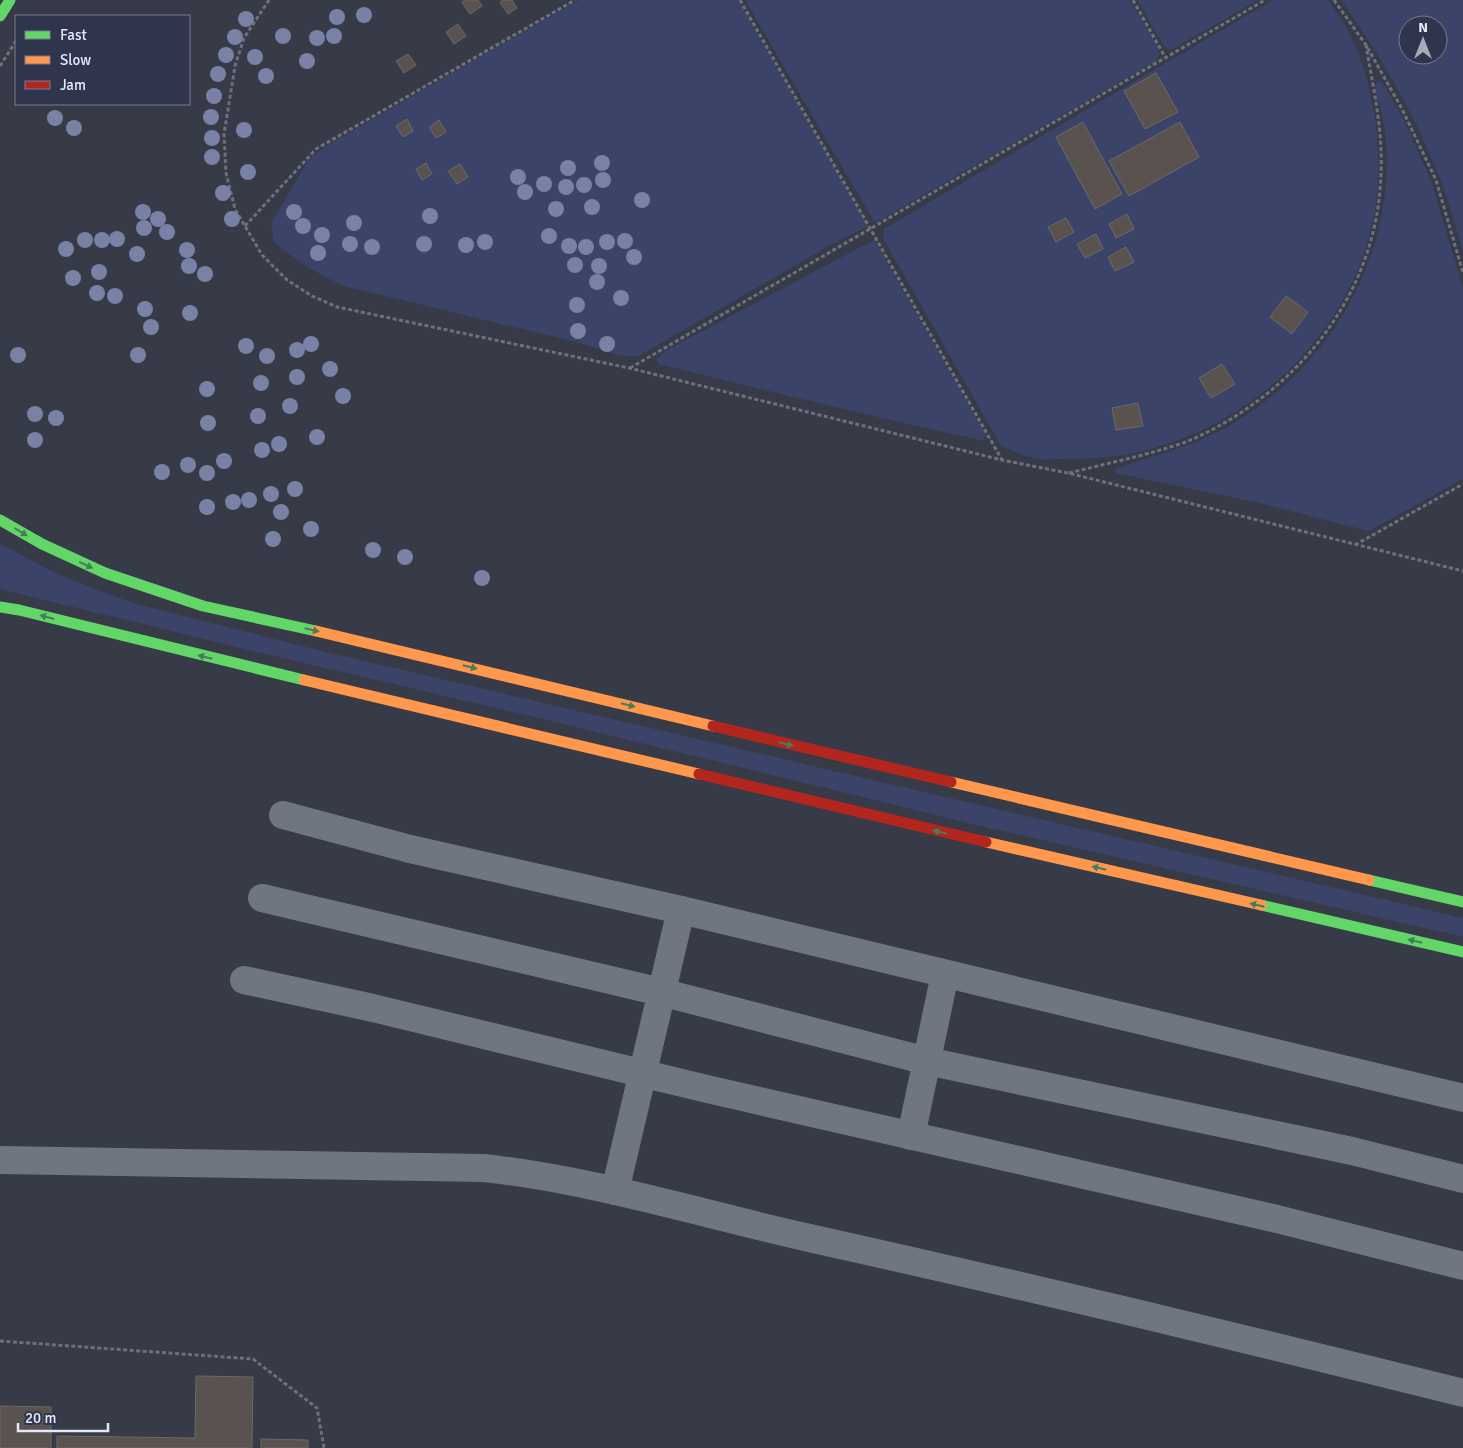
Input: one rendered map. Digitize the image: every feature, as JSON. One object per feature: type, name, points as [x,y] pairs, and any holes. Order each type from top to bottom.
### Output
[{"type":"street","points":[[0,16],[10,0]]},
{"type":"street","points":[[0,520],[42,544],[106,573],[203,606],[383,646],[758,737],[1463,902]]},
{"type":"street","points":[[0,607],[19,610],[223,661],[879,818],[1463,952]]},
{"type":"street","points":[[283,815],[410,849],[681,910],[1463,1098]]},
{"type":"street","points":[[262,898],[661,992],[927,1060],[1342,1149],[1463,1179]]},
{"type":"street","points":[[615,1191],[681,910]]},
{"type":"street","points":[[911,1136],[946,974]]},
{"type":"street","points":[[244,980],[373,1008],[642,1074],[1277,1219],[1463,1266]]},
{"type":"street","points":[[0,1160],[484,1168],[524,1172],[615,1191],[770,1229],[1080,1299],[1463,1393]]},
{"type":"path","points":[[269,0],[244,38],[234,66],[224,134],[226,173],[235,209],[262,255],[287,280],[312,296],[337,307],[629,368],[1002,460],[1068,473],[1463,571]]},
{"type":"path","points":[[245,226],[316,149],[575,0]]},
{"type":"path","points":[[740,0],[872,228],[1002,460]]},
{"type":"path","points":[[1133,0],[1166,57]]},
{"type":"path","points":[[629,368],[1265,0]]},
{"type":"path","points":[[1334,0],[1366,45],[1402,109],[1436,180],[1463,273]]},
{"type":"path","points":[[0,66],[15,43]]},
{"type":"path","points":[[1068,473],[1141,456],[1191,440],[1225,423],[1258,402],[1287,378],[1310,354],[1332,324],[1349,295],[1362,266],[1373,234],[1379,202],[1381,147],[1378,116],[1366,45]]},
{"type":"path","points":[[1354,545],[1463,484]]},
{"type":"path","points":[[0,1341],[253,1360],[317,1408],[324,1448]]},
{"type":"shaded area","points":[[579,0],[738,0],[868,226],[834,243],[637,357],[617,355],[580,343],[348,287],[309,268],[274,242],[271,223],[309,159],[328,145]]},
{"type":"shaded area","points":[[745,0],[1130,0],[1158,47],[1159,55],[1156,61],[875,223]]},
{"type":"shaded area","points":[[1137,0],[1258,0],[1173,49],[1168,50]]},
{"type":"shaded area","points":[[1273,0],[1328,0],[1347,29],[1366,75],[1376,125],[1379,170],[1378,188],[1367,245],[1349,289],[1323,330],[1292,367],[1256,398],[1215,424],[1171,443],[1124,455],[1108,457],[1040,459],[1023,455],[1001,446],[883,238],[884,229]]},
{"type":"shaded area","points":[[1341,0],[1463,0],[1463,252],[1445,192],[1428,149],[1382,62]]},
{"type":"shaded area","points":[[1377,81],[1383,83],[1404,120],[1432,183],[1463,288],[1463,479],[1369,531],[1255,502],[1115,473],[1115,469],[1203,439],[1249,413],[1281,389],[1309,361],[1333,330],[1353,296],[1369,259],[1380,221],[1387,173],[1387,154],[1382,115],[1375,91]]},
{"type":"shaded area","points":[[874,240],[986,435],[983,441],[658,364],[657,359],[665,351]]},
{"type":"shaded area","points":[[0,544],[54,572],[136,604],[330,653],[1463,918],[1463,937],[964,822],[0,589]]},
{"type":"building","points":[[465,0],[478,0],[482,6],[470,14],[462,2]]},
{"type":"building","points":[[512,0],[517,8],[508,14],[500,2]]},
{"type":"building","points":[[458,24],[466,36],[454,44],[446,32]]},
{"type":"building","points":[[408,54],[416,65],[404,73],[396,61]]},
{"type":"building","points":[[1156,73],[1178,112],[1145,129],[1124,91]]},
{"type":"building","points":[[407,119],[413,131],[403,137],[396,126]]},
{"type":"building","points":[[439,120],[446,132],[436,138],[429,127]]},
{"type":"building","points":[[1083,122],[1122,194],[1095,209],[1056,137]]},
{"type":"building","points":[[1180,122],[1199,157],[1129,196],[1109,161]]},
{"type":"building","points":[[426,163],[432,174],[422,180],[416,169]]},
{"type":"building","points":[[460,164],[468,177],[457,184],[448,171]]},
{"type":"building","points":[[1127,214],[1134,229],[1116,238],[1109,224]]},
{"type":"building","points":[[1066,218],[1074,232],[1056,242],[1048,227]]},
{"type":"building","points":[[1096,234],[1103,249],[1085,258],[1077,244]]},
{"type":"building","points":[[1126,247],[1134,262],[1115,271],[1108,257]]},
{"type":"building","points":[[1286,296],[1308,312],[1292,334],[1270,317]]},
{"type":"building","points":[[1222,364],[1235,384],[1211,398],[1199,378]]},
{"type":"building","points":[[1138,403],[1143,426],[1116,430],[1112,408]]},
{"type":"building","points":[[196,1376],[253,1377],[252,1448],[57,1448],[57,1436],[195,1438]]},
{"type":"building","points":[[0,1406],[51,1407],[51,1448],[0,1448]]},
{"type":"building","points":[[261,1439],[308,1440],[308,1448],[261,1448]]},
{"type":"traffic: fast","points":[[0,16],[10,0]]},
{"type":"traffic: fast","points":[[0,520],[42,544],[105,573],[203,606],[316,631]]},
{"type":"traffic: fast","points":[[0,607],[19,610],[304,680]]},
{"type":"traffic: fast","points":[[1369,880],[1463,902]]},
{"type":"traffic: fast","points":[[1261,905],[1463,952]]},
{"type":"traffic: slow","points":[[316,631],[713,726]]},
{"type":"traffic: slow","points":[[304,680],[699,774]]},
{"type":"traffic: slow","points":[[951,782],[1369,880]]},
{"type":"traffic: slow","points":[[986,842],[1261,905]]},
{"type":"traffic: jam","points":[[713,726],[951,782]]},
{"type":"traffic: jam","points":[[699,774],[986,842]]}]
